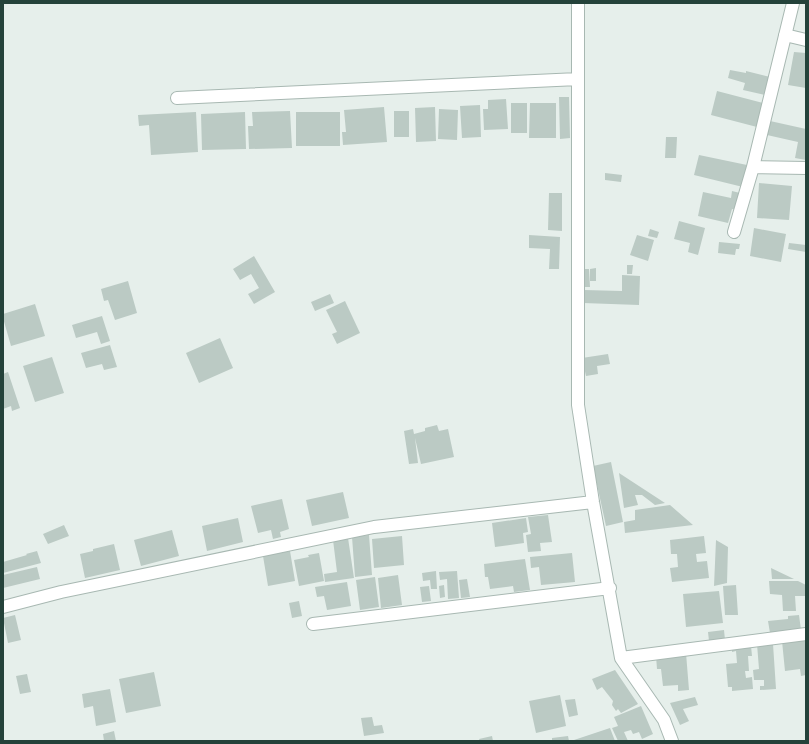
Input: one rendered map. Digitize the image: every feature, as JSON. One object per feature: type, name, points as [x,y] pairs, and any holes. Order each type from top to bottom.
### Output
[{"type":"street","points":[[578,3],[578,405],[593,502],[610,588],[621,658],[664,720],[672,741]]},
{"type":"street","points":[[734,232],[753,167],[793,3]]},
{"type":"street","points":[[785,35],[806,40]]},
{"type":"street","points":[[177,98],[578,78]]},
{"type":"street","points":[[753,167],[806,168]]},
{"type":"street","points":[[3,607],[61,592],[374,527],[593,502]]},
{"type":"street","points":[[313,624],[610,588]]},
{"type":"street","points":[[621,658],[806,634]]},
{"type":"building","points":[[794,52],[806,53],[806,88],[788,85]]},
{"type":"building","points":[[730,70],[746,73],[746,71],[770,77],[765,95],[743,90],[745,83],[728,78]]},
{"type":"building","points":[[717,91],[763,103],[757,127],[711,115]]},
{"type":"building","points":[[559,97],[569,97],[570,138],[560,139]]},
{"type":"building","points":[[506,99],[508,129],[484,130],[483,109],[488,109],[488,100]]},
{"type":"building","points":[[511,103],[527,103],[527,133],[511,133]]},
{"type":"building","points":[[530,103],[556,103],[556,138],[529,138]]},
{"type":"building","points":[[480,105],[481,137],[462,138],[460,106]]},
{"type":"building","points":[[384,107],[387,142],[343,145],[342,132],[346,132],[344,110]]},
{"type":"building","points":[[435,107],[436,141],[416,142],[415,108]]},
{"type":"building","points":[[439,109],[458,110],[457,140],[438,139]]},
{"type":"building","points":[[290,111],[292,148],[249,149],[248,126],[253,126],[252,112]]},
{"type":"building","points":[[394,111],[409,111],[409,137],[394,137]]},
{"type":"building","points":[[196,112],[198,152],[151,155],[149,125],[139,126],[138,115]]},
{"type":"building","points":[[245,112],[246,149],[202,150],[201,114]]},
{"type":"building","points":[[296,112],[340,112],[340,146],[296,146]]},
{"type":"building","points":[[770,121],[806,129],[806,160],[795,158],[798,142],[767,135]]},
{"type":"building","points":[[666,137],[677,137],[676,158],[665,158]]},
{"type":"building","points":[[699,155],[747,165],[743,187],[694,175]]},
{"type":"building","points":[[605,173],[622,175],[621,182],[605,180]]},
{"type":"building","points":[[759,183],[792,186],[789,220],[757,218]]},
{"type":"building","points":[[732,191],[740,193],[736,210],[732,209],[728,223],[698,216],[703,192],[731,198]]},
{"type":"building","points":[[549,193],[562,193],[562,231],[548,230]]},
{"type":"building","points":[[679,221],[705,228],[698,255],[688,252],[690,243],[674,239]]},
{"type":"building","points":[[754,228],[786,234],[781,262],[750,256]]},
{"type":"building","points":[[650,229],[659,232],[657,238],[648,236]]},
{"type":"building","points":[[529,235],[560,237],[559,269],[549,269],[550,249],[529,248]]},
{"type":"building","points":[[637,235],[654,240],[648,261],[630,255]]},
{"type":"building","points":[[719,242],[740,244],[739,249],[736,249],[735,255],[718,253]]},
{"type":"building","points":[[789,243],[806,245],[806,252],[788,249]]},
{"type":"building","points":[[254,256],[275,292],[254,304],[248,294],[259,288],[251,274],[240,280],[233,269]]},
{"type":"building","points":[[627,265],[633,265],[632,274],[627,274]]},
{"type":"building","points":[[596,268],[596,281],[590,281],[590,269]]},
{"type":"building","points":[[583,269],[589,269],[590,287],[584,287]]},
{"type":"building","points":[[622,275],[640,276],[639,305],[583,303],[584,290],[622,291]]},
{"type":"building","points":[[128,281],[137,313],[115,320],[108,300],[104,301],[101,289]]},
{"type":"building","points":[[330,294],[334,303],[315,311],[311,302]]},
{"type":"building","points":[[345,301],[360,333],[337,344],[332,334],[337,332],[326,310]]},
{"type":"building","points":[[35,304],[45,336],[11,346],[3,314]]},
{"type":"building","points":[[102,316],[110,341],[101,344],[97,332],[76,338],[72,325]]},
{"type":"building","points":[[220,338],[233,368],[199,383],[186,353]]},
{"type":"building","points":[[110,345],[117,367],[104,370],[102,364],[86,368],[81,353]]},
{"type":"building","points":[[608,354],[610,364],[597,366],[598,374],[586,376],[582,358]]},
{"type":"building","points":[[52,357],[64,393],[35,402],[23,366]]},
{"type":"building","points":[[8,372],[20,408],[12,411],[11,406],[3,409],[3,374]]},
{"type":"building","points":[[437,425],[439,431],[448,429],[454,457],[421,464],[415,438],[418,463],[409,464],[404,431],[413,429],[414,434],[425,431],[425,428]]},
{"type":"building","points":[[611,462],[623,522],[606,526],[593,466]]},
{"type":"building","points":[[619,473],[665,503],[655,505],[642,495],[635,495],[638,505],[624,508]]},
{"type":"building","points":[[343,492],[349,518],[312,526],[306,500]]},
{"type":"building","points":[[282,499],[289,529],[280,532],[281,537],[273,539],[271,530],[258,533],[251,506]]},
{"type":"building","points":[[670,505],[693,525],[625,533],[624,522],[635,520],[635,510]]},
{"type":"building","points":[[548,515],[552,542],[540,543],[541,551],[528,552],[526,535],[531,534],[528,517]]},
{"type":"building","points":[[238,518],[243,542],[207,551],[202,526]]},
{"type":"building","points":[[526,518],[528,532],[523,533],[524,543],[495,547],[492,523]]},
{"type":"building","points":[[64,525],[69,536],[48,544],[43,534]]},
{"type":"building","points":[[172,530],[179,556],[141,566],[134,540]]},
{"type":"building","points":[[369,535],[372,575],[355,577],[352,537]]},
{"type":"building","points":[[402,536],[404,565],[374,568],[372,539]]},
{"type":"building","points":[[704,536],[706,553],[696,554],[697,562],[707,561],[709,578],[672,582],[670,568],[678,567],[677,554],[671,554],[670,540]]},
{"type":"building","points":[[348,538],[354,578],[325,582],[324,574],[337,572],[333,540]]},
{"type":"building","points":[[716,540],[728,547],[727,583],[714,586]]},
{"type":"building","points":[[114,544],[120,570],[85,578],[80,554]]},
{"type":"building","points":[[37,551],[41,563],[3,573],[3,562]]},
{"type":"building","points":[[290,551],[295,581],[268,586],[263,556]]},
{"type":"building","points":[[319,553],[324,581],[299,586],[294,560]]},
{"type":"building","points":[[572,553],[575,582],[541,585],[539,567],[531,568],[530,557]]},
{"type":"building","points":[[525,559],[530,590],[514,592],[513,586],[490,589],[488,577],[485,577],[484,564]]},
{"type":"building","points":[[37,567],[40,579],[3,588],[3,575]]},
{"type":"building","points":[[771,568],[794,579],[772,579]]},
{"type":"building","points":[[436,571],[437,589],[431,589],[430,580],[423,581],[422,573]]},
{"type":"building","points":[[457,571],[459,598],[448,599],[447,579],[440,580],[439,572]]},
{"type":"building","points":[[398,575],[402,605],[381,608],[378,578]]},
{"type":"building","points":[[375,577],[379,607],[360,610],[356,580]]},
{"type":"building","points":[[467,579],[470,597],[461,598],[459,580]]},
{"type":"building","points":[[769,581],[798,581],[806,585],[806,596],[795,596],[796,611],[783,611],[782,595],[770,594]]},
{"type":"building","points":[[347,582],[351,606],[327,610],[324,596],[317,597],[315,587]]},
{"type":"building","points":[[444,585],[445,597],[440,598],[439,586]]},
{"type":"building","points":[[736,585],[738,615],[725,615],[723,586]]},
{"type":"building","points":[[429,586],[431,601],[422,602],[420,587]]},
{"type":"building","points":[[719,591],[723,623],[686,627],[683,594]]},
{"type":"building","points":[[299,601],[302,616],[292,618],[289,603]]},
{"type":"building","points":[[15,615],[21,640],[8,643],[3,618]]},
{"type":"building","points":[[799,615],[801,630],[770,633],[768,621],[788,619],[788,616]]},
{"type":"building","points":[[724,630],[725,640],[709,641],[708,632]]},
{"type":"building","points":[[806,639],[806,675],[801,676],[800,669],[785,671],[782,641]]},
{"type":"building","points":[[757,644],[773,644],[776,689],[760,690],[760,686],[764,686],[764,680],[754,680],[753,670],[759,669]]},
{"type":"building","points":[[751,646],[752,656],[748,656],[749,671],[745,671],[746,678],[752,677],[753,689],[732,691],[732,687],[728,687],[726,664],[737,663],[736,651],[732,652],[732,647]]},
{"type":"building","points":[[686,653],[689,690],[678,691],[678,685],[663,686],[661,669],[657,669],[656,656]]},
{"type":"building","points":[[615,670],[638,704],[621,713],[618,709],[616,711],[612,705],[613,701],[602,687],[597,690],[592,679]]},
{"type":"building","points":[[154,672],[161,706],[126,713],[119,679]]},
{"type":"building","points":[[27,674],[31,692],[20,694],[16,676]]},
{"type":"building","points":[[110,689],[116,722],[96,726],[93,706],[84,708],[82,694]]},
{"type":"building","points":[[560,695],[566,726],[536,733],[529,701]]},
{"type":"building","points":[[695,697],[698,705],[683,709],[689,721],[680,725],[670,703]]},
{"type":"building","points":[[575,699],[578,715],[569,717],[565,700]]},
{"type":"building","points":[[641,706],[653,734],[642,739],[639,732],[633,734],[631,730],[624,732],[628,741],[618,741],[612,728],[618,726],[614,717]]},
{"type":"building","points":[[372,717],[374,726],[382,725],[384,733],[364,736],[361,718]]},
{"type":"building","points":[[610,728],[615,741],[571,741]]},
{"type":"building","points":[[114,731],[116,741],[104,741],[103,734]]},
{"type":"building","points":[[492,736],[493,741],[480,741],[479,739]]},
{"type":"building","points":[[568,736],[569,741],[552,741],[552,738]]}]
